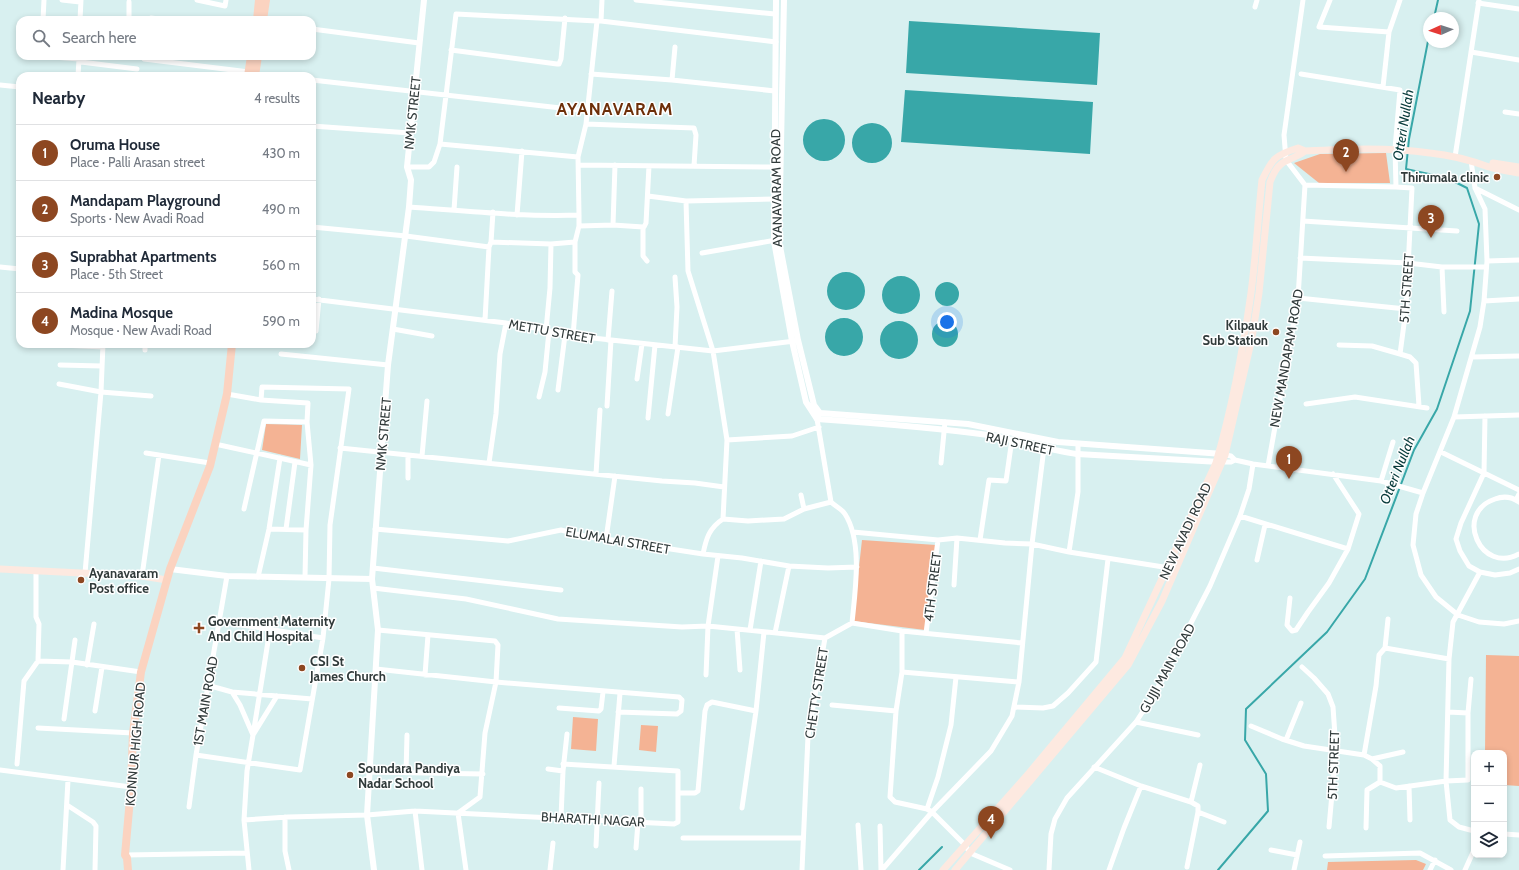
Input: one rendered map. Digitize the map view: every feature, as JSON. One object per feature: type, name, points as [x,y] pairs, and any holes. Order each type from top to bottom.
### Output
[{"type":"main road","points":[[257,16],[259,0]]},
{"type":"main road","points":[[264,16],[266,0]]},
{"type":"main road","points":[[251,60],[252,72]]},
{"type":"main road","points":[[253,72],[257,60]]},
{"type":"main road","name":"NEW AVADI ROAD","points":[[943,870],[1029,773],[1125,658],[1221,458],[1251,292],[1262,180],[1269,164],[1278,156],[1298,148],[1304,151],[1354,148],[1395,149],[1455,157]]},
{"type":"main road","name":"NEW AVADI ROAD","points":[[955,870],[1128,665],[1162,601],[1221,458],[1252,338],[1257,308],[1270,182],[1276,168],[1286,160],[1300,155],[1304,151]]},
{"type":"main road","points":[[1455,157],[1489,167],[1519,173]]},
{"type":"main road","points":[[1483,164],[1490,163],[1519,167]]},
{"type":"main road","name":"KONNUR HIGH ROAD","points":[[128,870],[127,858],[125,854],[131,787],[133,733],[141,672],[170,569],[210,463],[227,394],[232,348]]},
{"type":"main road","points":[[0,569],[142,576],[167,580]]},
{"type":"main road","points":[[122,870],[122,858],[125,854]]},
{"type":"street","points":[[42,16],[44,0]]},
{"type":"street","points":[[62,0],[81,1],[80,16]]},
{"type":"street","points":[[197,0],[225,6],[226,0]]},
{"type":"street","name":"NMK STREET","points":[[374,870],[367,815],[378,630],[372,579],[388,365],[409,207],[411,180],[407,167],[424,0]]},
{"type":"street","points":[[573,336],[578,275],[575,272],[575,242],[580,215],[578,157],[586,124],[591,74],[602,0]]},
{"type":"street","points":[[636,0],[776,14]]},
{"type":"street","name":"AYANAVARAM ROAD","points":[[776,0],[774,168],[777,240],[806,402],[818,416]]},
{"type":"street","name":"AYANAVARAM ROAD","points":[[777,240],[784,0]]},
{"type":"street","points":[[1255,7],[1256,0]]},
{"type":"street","points":[[1302,74],[1400,90],[1395,149],[1396,187],[1305,185],[1286,160],[1284,135],[1303,0]]},
{"type":"street","points":[[1330,0],[1319,27],[1389,32]]},
{"type":"street","points":[[1383,87],[1389,32],[1400,0]]},
{"type":"street","points":[[129,2],[129,16]]},
{"type":"street","points":[[1455,157],[1479,2],[1519,9]]},
{"type":"street","points":[[407,167],[429,167],[434,162],[440,144],[456,14],[564,18],[599,21],[776,42]]},
{"type":"street","points":[[451,50],[559,64],[561,59],[564,18]]},
{"type":"street","points":[[316,30],[419,43]]},
{"type":"street","points":[[672,80],[675,47]]},
{"type":"street","points":[[1471,52],[1519,60]]},
{"type":"street","points":[[78,72],[79,60]]},
{"type":"street","points":[[81,60],[82,62],[138,69]]},
{"type":"street","points":[[159,60],[233,72]]},
{"type":"street","points":[[591,74],[672,80],[775,91]]},
{"type":"street","points":[[316,80],[415,90],[587,111]]},
{"type":"street","points":[[0,85],[16,87]]},
{"type":"street","points":[[1505,112],[1519,114]]},
{"type":"street","points":[[586,124],[694,128],[696,135],[694,166]]},
{"type":"street","points":[[316,126],[410,133]]},
{"type":"street","points":[[440,144],[578,157]]},
{"type":"street","points":[[517,215],[522,151]]},
{"type":"street","points":[[1471,161],[1475,188],[1485,209],[1487,261],[1484,267],[1484,301],[1480,327],[1472,358],[1454,417],[1441,452],[1422,493],[1416,514],[1414,544],[1421,575],[1436,597],[1458,615],[1479,622],[1504,624],[1519,621]]},
{"type":"street","points":[[578,165],[774,168]]},
{"type":"street","points":[[613,225],[615,165]]},
{"type":"street","points":[[647,261],[644,256],[644,228],[646,223],[650,166]]},
{"type":"street","points":[[454,210],[457,167]]},
{"type":"street","name":"NEW MANDAPAM ROAD","points":[[1268,466],[1298,298],[1305,185]]},
{"type":"street","name":"5TH STREET","points":[[1396,187],[1412,188],[1406,309],[1400,354]]},
{"type":"street","points":[[1475,188],[1519,210]]},
{"type":"street","points":[[648,196],[686,201],[775,199]]},
{"type":"street","points":[[686,201],[688,271],[713,351],[727,440],[723,519]]},
{"type":"street","points":[[409,207],[493,212],[517,215],[580,215]]},
{"type":"street","points":[[486,320],[493,212]]},
{"type":"street","points":[[1303,221],[1457,231]]},
{"type":"street","points":[[579,226],[613,225],[644,228]]},
{"type":"street","points":[[316,227],[490,245],[575,242]]},
{"type":"street","points":[[702,253],[777,240]]},
{"type":"street","points":[[538,397],[545,372],[551,244]]},
{"type":"street","points":[[1300,258],[1408,263],[1442,267],[1484,267]]},
{"type":"street","points":[[1487,261],[1519,260]]},
{"type":"street","points":[[1442,267],[1444,312]]},
{"type":"street","points":[[0,268],[16,269]]},
{"type":"street","points":[[668,414],[676,347],[677,307],[675,277]]},
{"type":"street","points":[[607,406],[612,291]]},
{"type":"street","points":[[1298,298],[1406,309]]},
{"type":"street","points":[[1484,301],[1519,298]]},
{"type":"street","name":"METTU STREET","points":[[316,300],[486,320],[548,330],[565,335],[713,351],[795,341]]},
{"type":"street","points":[[316,331],[319,300]]},
{"type":"street","points":[[489,463],[496,414],[500,354],[506,323]]},
{"type":"street","points":[[393,329],[432,336]]},
{"type":"street","points":[[558,390],[565,335]]},
{"type":"street","points":[[637,379],[642,344]]},
{"type":"street","points":[[648,418],[655,345]]},
{"type":"street","points":[[1340,345],[1372,346],[1410,357],[1416,363],[1419,406]]},
{"type":"street","points":[[85,573],[101,392],[103,348]]},
{"type":"street","points":[[281,354],[388,365]]},
{"type":"street","points":[[1472,358],[1519,356]]},
{"type":"street","points":[[60,365],[102,366]]},
{"type":"street","points":[[59,384],[101,392],[151,396]]},
{"type":"street","points":[[196,755],[248,764],[300,770],[323,638],[329,579],[330,525],[349,389],[262,387],[261,400]]},
{"type":"street","points":[[227,394],[261,400],[308,403],[307,422],[311,465],[306,530],[305,577]]},
{"type":"street","points":[[1306,404],[1355,397],[1427,408]]},
{"type":"street","points":[[422,456],[427,401]]},
{"type":"street","points":[[596,474],[600,410]]},
{"type":"street","points":[[1454,417],[1519,415]]},
{"type":"street","points":[[818,416],[831,502],[845,514],[853,532],[857,567],[852,624],[902,631],[1022,643]]},
{"type":"street","name":"RAJI STREET","points":[[818,416],[968,424],[1058,442],[1151,449],[1221,458]]},
{"type":"street","name":"RAJI STREET","points":[[818,416],[945,429],[1012,439],[1044,448],[1077,454],[1151,458],[1221,458]]},
{"type":"street","points":[[1485,416],[1484,473],[1461,523],[1456,539],[1460,551],[1469,566],[1480,572],[1495,574],[1510,573],[1519,569]]},
{"type":"street","points":[[244,509],[264,421],[307,422]]},
{"type":"street","points":[[941,463],[945,422]]},
{"type":"street","points":[[727,440],[792,436],[819,427]]},
{"type":"street","points":[[980,540],[989,480],[1006,481],[1012,439]]},
{"type":"street","points":[[1381,481],[1392,442]]},
{"type":"street","points":[[215,444],[311,465]]},
{"type":"street","points":[[1069,552],[1078,492],[1078,444]]},
{"type":"street","points":[[340,448],[724,487]]},
{"type":"street","points":[[881,870],[930,810],[991,751],[1012,716],[1019,682],[1032,544],[1044,448]]},
{"type":"street","points":[[1151,449],[1151,458]]},
{"type":"street","points":[[1441,452],[1519,490]]},
{"type":"street","points":[[146,453],[210,463]]},
{"type":"street","points":[[142,576],[159,455]]},
{"type":"street","points":[[408,455],[408,478]]},
{"type":"street","points":[[1221,458],[1231,456],[1236,460],[1253,464],[1381,481],[1422,493]]},
{"type":"street","points":[[258,577],[269,529],[280,458]]},
{"type":"street","points":[[286,528],[294,462]]},
{"type":"street","points":[[1253,464],[1248,489],[1240,516],[1265,525],[1348,549]]},
{"type":"street","points":[[1290,598],[1287,624],[1292,631],[1296,630],[1329,584],[1348,549],[1359,514],[1333,474]]},
{"type":"street","points":[[606,539],[616,476]]},
{"type":"street","points":[[1519,494],[1518,501],[1507,497],[1488,501],[1478,512],[1474,525],[1474,535],[1478,544],[1485,551],[1494,556],[1504,558],[1519,554]]},
{"type":"street","points":[[801,495],[804,509]]},
{"type":"street","points":[[703,554],[710,529],[723,519],[748,521],[784,519],[804,509],[831,502]]},
{"type":"street","name":"GUJJI MAIN ROAD","points":[[1049,870],[1051,834],[1056,819],[1067,798],[1136,722],[1156,691],[1208,591],[1240,516]]},
{"type":"street","points":[[1257,560],[1265,525]]},
{"type":"street","points":[[269,529],[286,528],[306,530]]},
{"type":"street","name":"ELUMALAI STREET","points":[[375,529],[508,541],[561,530],[580,535],[789,566],[828,568],[857,567]]},
{"type":"street","points":[[853,532],[938,540],[958,538],[1032,544],[1108,559],[1176,569]]},
{"type":"street","points":[[954,585],[958,538]]},
{"type":"street","name":"4TH STREET","points":[[926,633],[938,540]]},
{"type":"street","points":[[706,675],[708,626],[718,556]]},
{"type":"street","points":[[1014,707],[1043,708],[1053,706],[1068,693],[1096,662],[1108,559]]},
{"type":"street","points":[[750,630],[761,561]]},
{"type":"street","points":[[775,633],[789,566]]},
{"type":"street","points":[[373,568],[561,590]]},
{"type":"street","points":[[170,569],[227,576],[372,579]]},
{"type":"street","points":[[17,764],[24,681],[38,661],[39,624],[36,617],[36,571]]},
{"type":"street","points":[[1471,830],[1459,827],[1450,820],[1446,781],[1449,659],[1453,622],[1480,572]]},
{"type":"street","name":"1ST MAIN ROAD","points":[[189,807],[207,685],[227,576]]},
{"type":"street","points":[[373,588],[466,599],[558,619],[682,626],[708,626],[825,638]]},
{"type":"street","points":[[1364,755],[1376,686],[1379,655],[1385,648],[1388,620]]},
{"type":"street","points":[[218,622],[323,638]]},
{"type":"street","points":[[87,665],[94,624]]},
{"type":"street","name":"CHETTY STREET","points":[[802,870],[808,736],[825,638],[852,624]]},
{"type":"street","points":[[249,870],[244,820],[248,764],[270,629]]},
{"type":"street","points":[[737,629],[740,670]]},
{"type":"street","points":[[378,630],[494,641],[498,645],[496,682],[485,733],[480,797],[458,813],[466,870]]},
{"type":"street","points":[[902,631],[902,672],[896,711],[890,797],[895,802],[930,810],[965,845],[970,853],[1010,870]]},
{"type":"street","points":[[742,808],[756,711],[764,632]]},
{"type":"street","points":[[425,675],[428,634]]},
{"type":"street","points":[[64,720],[75,640]]},
{"type":"street","points":[[1385,648],[1449,659]]},
{"type":"street","points":[[38,661],[72,662],[141,672]]},
{"type":"street","points":[[95,711],[102,667]]},
{"type":"street","name":"5TH STREET","points":[[1302,667],[1328,694],[1333,707],[1336,750],[1329,827]]},
{"type":"street","points":[[376,669],[603,692],[679,697],[682,700],[681,711],[677,714],[618,712]]},
{"type":"street","points":[[902,672],[1019,682]]},
{"type":"street","points":[[930,810],[948,737],[956,677]]},
{"type":"street","points":[[1380,782],[1396,788],[1446,781],[1468,780],[1468,713],[1472,679]]},
{"type":"street","points":[[207,685],[232,692],[312,699]]},
{"type":"street","points":[[232,692],[240,705],[252,735]]},
{"type":"street","points":[[559,708],[599,711],[601,709],[603,692]]},
{"type":"street","points":[[564,764],[614,766],[620,693]]},
{"type":"street","points":[[252,735],[277,696]]},
{"type":"street","points":[[679,794],[695,793],[698,791],[705,711],[708,704],[712,702],[756,711]]},
{"type":"street","points":[[1286,740],[1301,703]]},
{"type":"street","points":[[832,705],[896,711]]},
{"type":"street","points":[[1448,712],[1468,713]]},
{"type":"street","points":[[1136,722],[1198,735]]},
{"type":"street","points":[[1251,726],[1304,746],[1364,755],[1372,759],[1380,766],[1380,782]]},
{"type":"street","points":[[38,728],[133,733]]},
{"type":"street","points":[[561,817],[563,771],[567,734]]},
{"type":"street","points":[[406,773],[408,735]]},
{"type":"street","points":[[1372,759],[1403,752]]},
{"type":"street","points":[[1191,802],[1200,765]]},
{"type":"street","name":"BHARATHI NAGAR","points":[[244,820],[367,815],[415,811],[677,823],[679,820],[679,772],[677,770],[614,766]]},
{"type":"street","points":[[1094,767],[1142,786],[1191,802],[1198,806],[1187,867]]},
{"type":"street","points":[[548,769],[563,771]]},
{"type":"street","points":[[0,770],[131,787]]},
{"type":"street","points":[[370,772],[483,774]]},
{"type":"street","points":[[63,870],[68,780]]},
{"type":"street","points":[[1366,828],[1367,790],[1380,782]]},
{"type":"street","points":[[596,846],[598,783]]},
{"type":"street","points":[[1109,870],[1124,828],[1142,786]]},
{"type":"street","points":[[1409,786],[1410,820]]},
{"type":"street","points":[[636,848],[640,822],[641,789]]},
{"type":"street","points":[[67,805],[93,822],[96,826],[95,870]]},
{"type":"street","points":[[415,811],[422,870]]},
{"type":"street","points":[[1198,812],[1224,822]]},
{"type":"street","points":[[285,818],[285,851],[290,870]]},
{"type":"street","points":[[858,825],[860,870]]},
{"type":"street","points":[[880,826],[881,870]]},
{"type":"street","points":[[1507,834],[1519,835]]},
{"type":"street","points":[[683,838],[803,838]]},
{"type":"street","points":[[1294,870],[1300,842]]},
{"type":"street","points":[[550,870],[553,843]]},
{"type":"street","points":[[1271,850],[1297,854]]},
{"type":"street","points":[[125,854],[247,853]]},
{"type":"street","points":[[1325,856],[1420,853],[1451,870]]},
{"type":"street","points":[[1465,870],[1471,857]]},
{"type":"street","points":[[1430,870],[1435,860]]},
{"type":"shaded area","points":[[1386,153],[1390,183],[1319,183],[1294,163],[1320,154]]},
{"type":"shaded area","points":[[266,424],[302,425],[300,459],[262,450]]},
{"type":"shaded area","points":[[862,540],[936,545],[925,630],[853,621]]},
{"type":"shaded area","points":[[1486,655],[1519,656],[1519,786],[1507,785],[1507,750],[1485,750]]},
{"type":"shaded area","points":[[573,717],[598,719],[596,751],[571,749]]},
{"type":"shaded area","points":[[641,725],[658,726],[656,752],[639,750]]},
{"type":"shaded area","points":[[1416,860],[1426,864],[1423,870],[1327,870],[1328,862]]},
{"type":"water","points":[[909,21],[1100,33],[1097,85],[906,73]]},
{"type":"water","points":[[905,90],[1093,102],[1090,154],[901,142]]},
{"type":"water","points":[[824,119],[839,125],[845,140],[839,155],[824,161],[809,155],[803,140],[809,125]]},
{"type":"water","points":[[868,123],[876,123],[883,126],[889,132],[892,143],[889,154],[883,160],[876,163],[868,163],[861,160],[855,154],[852,147],[852,139],[855,132],[861,126]]},
{"type":"water","points":[[842,272],[850,272],[860,277],[864,284],[864,298],[860,305],[850,310],[842,310],[832,305],[830,302],[827,295],[827,287],[832,277],[835,275]]},
{"type":"water","points":[[897,276],[905,276],[915,281],[919,288],[919,302],[915,309],[905,314],[897,314],[887,309],[885,306],[882,299],[882,291],[887,281],[890,279]]},
{"type":"water","points":[[947,282],[956,285],[959,294],[956,303],[947,306],[938,303],[935,294],[938,285]]},
{"type":"water","points":[[840,318],[848,318],[858,323],[862,330],[862,344],[858,351],[848,356],[840,356],[830,351],[828,348],[825,341],[825,333],[830,323],[833,321]]},
{"type":"water","points":[[895,321],[903,321],[913,326],[917,333],[917,347],[913,354],[903,359],[895,359],[885,354],[883,351],[880,344],[880,336],[885,326],[888,324]]},
{"type":"water","points":[[945,321],[954,325],[958,334],[954,343],[945,347],[936,343],[932,334],[936,325]]},
{"type":"waterway","name":"Otteri Nullah","points":[[1435,12],[1438,0]]},
{"type":"waterway","name":"Otteri Nullah","points":[[1218,870],[1268,811],[1266,774],[1245,740],[1246,709],[1327,632],[1365,579],[1414,450],[1437,409],[1470,311],[1479,224],[1467,188],[1447,178],[1406,169],[1409,139],[1427,48]]},
{"type":"waterway","points":[[919,870],[942,847]]},
{"type":"place","name":"Mandapam Playground","points":[[1346,172]]},
{"type":"place","name":"Thirumala clinic","points":[[1497,177]]},
{"type":"place","name":"Suprabhat Apartments","points":[[1431,238]]},
{"type":"place","name":"Kilpauk Sub Station","points":[[1276,332]]},
{"type":"place","name":"Oruma House","points":[[1289,479]]},
{"type":"place","name":"Ayanavaram Post office","points":[[81,580]]},
{"type":"place","name":"Government Maternity And Child Hospital","points":[[199,628]]},
{"type":"place","name":"CSI St James Church","points":[[302,668]]},
{"type":"place","name":"Soundara Pandiya Nadar School","points":[[350,775]]},
{"type":"place","name":"Madina Mosque","points":[[991,839]]},
{"type":"district","name":"AYANAVARAM","points":[[615,109]]}]
